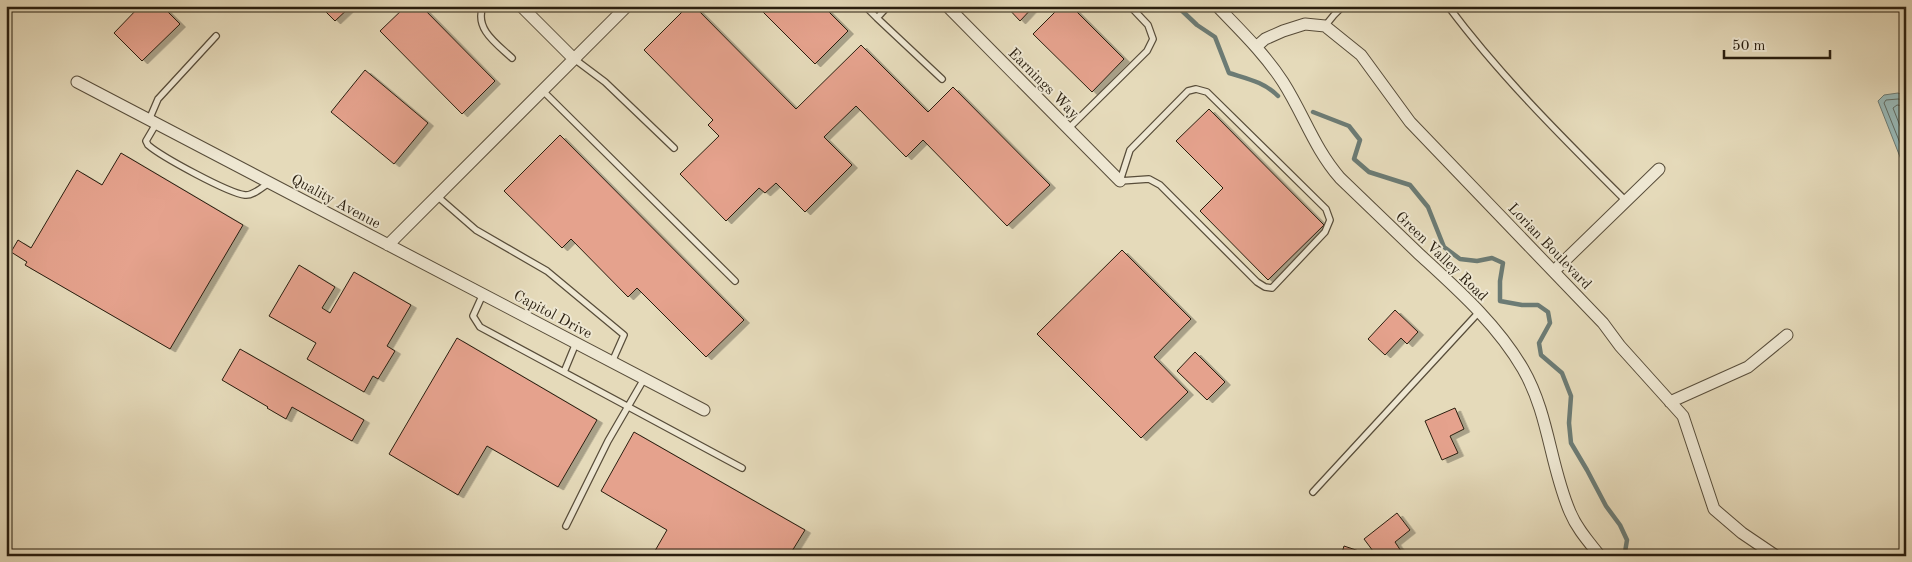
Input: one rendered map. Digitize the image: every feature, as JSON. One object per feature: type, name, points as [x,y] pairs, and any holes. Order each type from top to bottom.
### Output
[{"type":"street","points":[[521,6],[573,58]]},
{"type":"street","name":"Quality Avenue","points":[[77,82],[388,245],[627,6]]},
{"type":"street","name":"Earnings Way","points":[[947,6],[1120,181]]},
{"type":"street","name":"Green Valley Road","points":[[1216,6],[1256,47],[1276,71],[1292,96],[1316,147],[1327,163],[1340,178],[1457,290],[1508,347],[1523,368],[1544,416],[1560,483],[1568,506],[1583,535],[1600,556]]},
{"type":"street","points":[[1256,47],[1265,39],[1305,24],[1326,26]]},
{"type":"street","name":"Lorian Boulevard","points":[[1326,26],[1361,55],[1410,122],[1603,323],[1620,346],[1683,416],[1714,509],[1742,533],[1776,556]]},
{"type":"street","points":[[1554,272],[1659,169]]},
{"type":"street","name":"Capitol Drive","points":[[388,245],[704,410]]},
{"type":"street","points":[[1670,402],[1748,367],[1787,336]]},
{"type":"lane","points":[[483,6],[480,17],[482,26],[486,33],[512,58]]},
{"type":"lane","points":[[865,6],[942,79]]},
{"type":"lane","points":[[877,18],[888,6]]},
{"type":"lane","points":[[1068,128],[1147,51],[1153,39],[1148,25],[1130,6]]},
{"type":"lane","points":[[1326,26],[1343,6]]},
{"type":"lane","points":[[1448,6],[1474,41],[1547,122],[1626,201]]},
{"type":"lane","points":[[216,36],[158,99],[153,122],[146,141],[152,149],[168,159],[224,187],[246,195],[255,192],[269,183]]},
{"type":"lane","points":[[573,58],[605,82],[674,148]]},
{"type":"lane","points":[[1196,88],[1207,92],[1326,208],[1330,220],[1324,232],[1272,288],[1265,287],[1257,282],[1160,185],[1149,179],[1120,181],[1130,150],[1188,91],[1196,88]]},
{"type":"lane","points":[[542,90],[735,281]]},
{"type":"lane","points":[[437,196],[476,230],[547,271],[624,335],[612,362]]},
{"type":"lane","points":[[483,294],[473,316],[480,326],[742,468]]},
{"type":"lane","points":[[1313,492],[1478,312]]},
{"type":"lane","points":[[564,372],[576,343]]},
{"type":"lane","points":[[566,526],[608,441],[644,379]]},
{"type":"water","points":[[1898,93],[1906,96],[1906,172],[1878,101],[1884,95]]},
{"type":"building","points":[[140,6],[162,6],[180,24],[142,61],[114,33]]},
{"type":"building","points":[[320,6],[351,6],[335,21]]},
{"type":"building","points":[[406,6],[421,6],[495,81],[462,114],[380,31]]},
{"type":"building","points":[[688,6],[694,6],[796,109],[861,45],[928,112],[953,87],[1050,185],[1007,226],[923,140],[906,157],[856,106],[824,137],[852,165],[805,212],[776,183],[765,193],[759,188],[726,221],[680,174],[719,136],[708,125],[713,120],[644,50]]},
{"type":"building","points":[[757,6],[823,6],[848,31],[815,64]]},
{"type":"building","points":[[1006,6],[1034,6],[1020,21]]},
{"type":"building","points":[[1061,6],[1071,6],[1124,59],[1092,92],[1033,34]]},
{"type":"building","points":[[365,70],[428,123],[394,164],[331,112]]},
{"type":"building","points":[[1209,109],[1324,225],[1268,280],[1200,211],[1223,188],[1176,141]]},
{"type":"building","points":[[560,135],[744,320],[706,357],[637,288],[628,297],[571,239],[562,248],[504,191]]},
{"type":"building","points":[[121,153],[243,225],[170,349],[25,265],[27,262],[11,252],[18,240],[31,248],[77,170],[102,185]]},
{"type":"building","points":[[1122,250],[1191,319],[1154,357],[1188,392],[1141,438],[1037,334]]},
{"type":"building","points":[[299,265],[335,287],[322,308],[330,313],[354,272],[411,305],[387,346],[395,351],[378,379],[373,376],[364,392],[307,359],[316,343],[269,316]]},
{"type":"building","points":[[1395,310],[1418,332],[1407,344],[1401,338],[1385,355],[1368,339]]},
{"type":"building","points":[[457,338],[597,420],[558,487],[487,446],[458,495],[389,454]]},
{"type":"building","points":[[240,349],[364,420],[352,441],[292,407],[286,419],[222,380]]},
{"type":"building","points":[[1195,352],[1225,382],[1207,400],[1177,371]]},
{"type":"building","points":[[1455,408],[1464,429],[1450,436],[1458,453],[1442,460],[1425,421]]},
{"type":"building","points":[[634,432],[805,530],[789,556],[652,556],[667,530],[601,491]]},
{"type":"building","points":[[1397,513],[1410,530],[1395,542],[1403,554],[1400,556],[1384,556],[1381,552],[1376,555],[1364,539]]},
{"type":"building","points":[[1344,546],[1365,553],[1364,556],[1341,556]]},
{"type":"waterway","points":[[1177,6],[1197,25],[1215,37],[1229,73],[1261,84],[1278,96]]},
{"type":"waterway","points":[[1313,112],[1349,126],[1360,140],[1354,159],[1369,172],[1410,185],[1428,207],[1444,247],[1460,259],[1477,261],[1492,258],[1503,263],[1500,281],[1500,301],[1522,305],[1538,305],[1548,312],[1550,323],[1539,343],[1541,355],[1562,373],[1571,396],[1569,423],[1571,443],[1606,506],[1620,525],[1627,540],[1625,552],[1627,556]]}]
